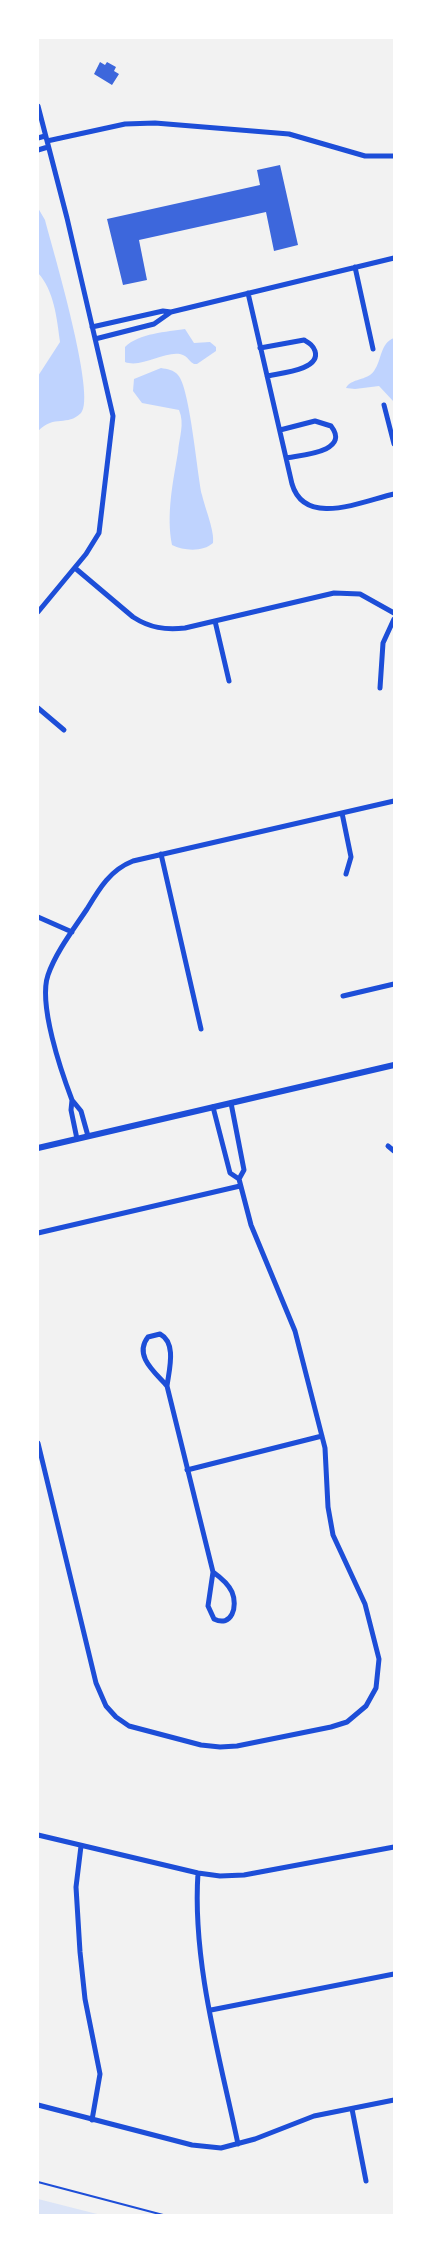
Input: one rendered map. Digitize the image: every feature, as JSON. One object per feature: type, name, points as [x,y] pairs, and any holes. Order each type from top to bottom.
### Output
[{"type":"street","points":[[38,106],[111,404],[112,431],[100,528],[94,544],[38,612]]},
{"type":"street","points":[[38,138],[47,141],[125,124],[155,123],[289,134],[365,156],[394,156]]},
{"type":"street","points":[[38,150],[47,141]]},
{"type":"street","points":[[92,327],[163,311],[171,312],[394,258]]},
{"type":"street","points":[[356,268],[373,349]]},
{"type":"street","points":[[248,293],[296,494],[305,504],[314,508],[331,509],[394,494]]},
{"type":"street","points":[[95,339],[154,324],[164,320],[171,312]]},
{"type":"street","points":[[260,348],[304,340],[313,346],[315,352],[315,359],[309,366],[267,376]]},
{"type":"street","points":[[384,406],[394,444]]},
{"type":"street","points":[[280,430],[320,422],[331,426],[335,434],[333,444],[326,450],[286,458]]},
{"type":"street","points":[[75,568],[143,624],[164,629],[175,629],[344,593],[368,597],[394,613]]},
{"type":"street","points":[[380,688],[383,643],[394,619]]},
{"type":"street","points":[[214,621],[229,681]]},
{"type":"street","points":[[38,708],[64,730]]},
{"type":"street","points":[[88,1136],[81,1111],[72,1100],[60,1064],[46,1004],[45,989],[51,968],[102,885],[116,870],[133,860],[394,801]]},
{"type":"street","points":[[342,813],[351,857],[346,874]]},
{"type":"street","points":[[161,854],[201,1029]]},
{"type":"street","points":[[38,917],[72,932]]},
{"type":"street","points":[[342,996],[394,984]]},
{"type":"street","points":[[38,1148],[394,1065]]},
{"type":"street","points":[[72,1100],[71,1110],[77,1139]]},
{"type":"street","points":[[38,1443],[100,1694],[116,1717],[138,1729],[211,1747],[238,1746],[340,1725],[353,1718],[366,1706],[376,1688],[379,1659],[365,1604],[333,1535],[329,1517],[326,1459],[322,1436],[293,1322],[251,1225],[240,1186],[239,1179],[244,1170],[231,1103]]},
{"type":"street","points":[[213,1107],[230,1173],[239,1179]]},
{"type":"street","points":[[388,1146],[394,1151]]},
{"type":"street","points":[[38,1233],[240,1186]]},
{"type":"street","points":[[167,1386],[147,1364],[143,1353],[145,1342],[157,1334],[166,1337],[170,1345],[167,1386],[213,1572],[208,1606],[214,1619],[222,1621],[232,1616],[234,1612],[234,1598],[227,1584],[213,1572]]},
{"type":"street","points":[[187,1470],[322,1436]]},
{"type":"street","points":[[38,1835],[198,1873],[220,1876],[244,1876],[394,1847]]},
{"type":"street","points":[[81,1846],[76,1887],[80,1961],[100,2074],[92,2120]]},
{"type":"street","points":[[198,1873],[197,1891],[202,1955],[238,2144]]},
{"type":"street","points":[[211,2010],[394,1974]]},
{"type":"street","points":[[38,2105],[192,2145],[221,2148],[238,2144],[314,2116],[394,2100]]},
{"type":"street","points":[[352,2108],[366,2181]]},
{"type":"path","points":[[38,2182],[167,2216]]},
{"type":"shaded area","points":[[38,2199],[101,2215],[38,2215]]},
{"type":"water","points":[[38,208],[45,220],[72,321],[83,380],[84,401],[81,413],[76,417],[50,423],[38,431],[38,376],[60,342],[51,296],[38,273]]},
{"type":"water","points":[[185,329],[194,343],[210,342],[216,347],[216,351],[197,364],[179,354],[172,354],[140,363],[125,362],[125,347],[131,342],[145,336]]},
{"type":"water","points":[[394,338],[394,402],[379,386],[355,389],[346,388],[348,385],[374,371],[386,344]]},
{"type":"water","points":[[161,368],[168,369],[178,375],[186,396],[202,495],[213,538],[213,543],[204,548],[188,549],[172,545],[170,534],[171,498],[182,426],[179,410],[142,403],[133,391],[134,379]]},
{"type":"building","points":[[100,62],[105,65],[107,62],[116,67],[114,71],[119,74],[112,85],[94,74]]},
{"type":"building","points":[[280,165],[298,245],[274,251],[266,212],[139,240],[147,280],[123,285],[107,219],[260,185],[257,170]]}]
